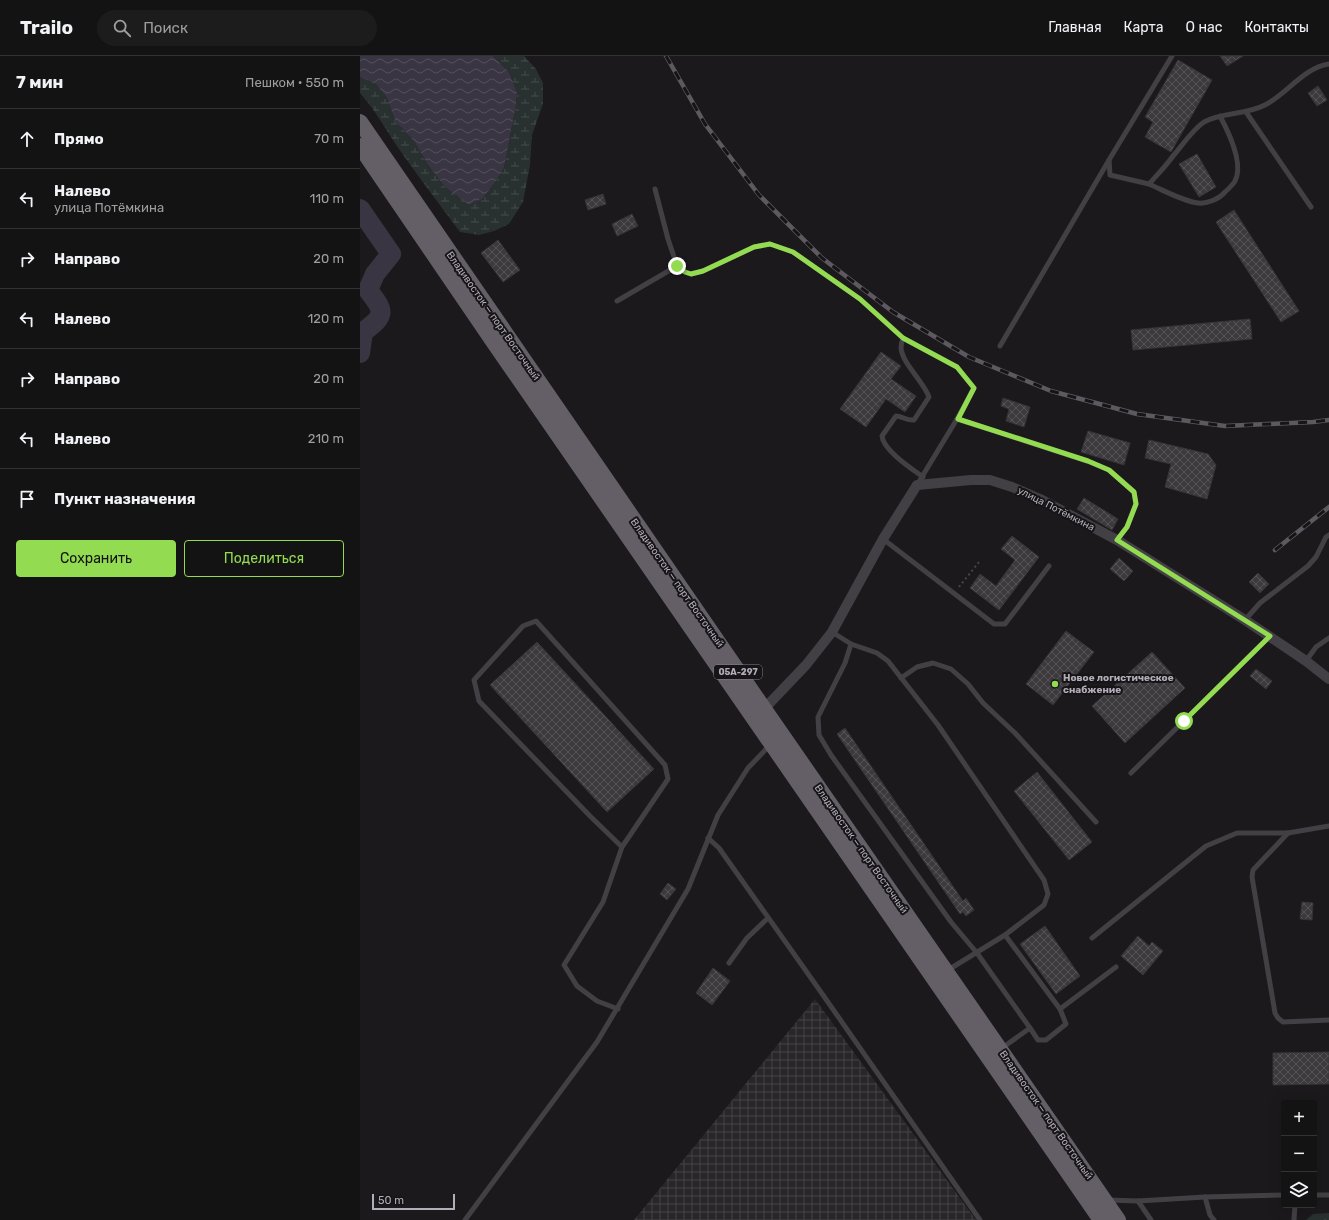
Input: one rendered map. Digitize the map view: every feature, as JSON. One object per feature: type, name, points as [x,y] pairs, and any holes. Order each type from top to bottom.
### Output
[{"type":"highway","name":"Владивосток — порт Восточный","points":[[360,122],[1118,1220]]},
{"type":"highway","name":"Владивосток — порт Восточный","points":[[360,146],[1101,1220]]},
{"type":"street","name":"улица Потёмкина","points":[[920,481],[990,480],[1012,487],[1040,499],[1117,540],[1246,620],[1306,661],[1329,679]]},
{"type":"street","points":[[764,709],[806,665],[832,632],[883,539],[920,481]]},
{"type":"lane","points":[[1000,346],[1172,56]]},
{"type":"lane","points":[[1149,184],[1184,142],[1204,122],[1220,116],[1246,112],[1266,105],[1311,71],[1329,64]]},
{"type":"lane","points":[[1246,112],[1311,207]]},
{"type":"lane","points":[[1109,160],[1110,175],[1149,184],[1189,201],[1207,203],[1223,195],[1236,180],[1238,165],[1231,138],[1220,116]]},
{"type":"lane","points":[[655,189],[668,239],[677,266],[685,272],[691,274],[703,271],[754,247],[770,244],[793,252],[860,299],[903,338],[957,367],[974,388],[958,419],[920,481],[911,468],[886,446],[882,440],[882,436],[896,416],[900,416],[910,421],[914,420],[929,397],[927,390],[904,357],[901,348],[903,338]]},
{"type":"lane","points":[[617,301],[677,266]]},
{"type":"lane","points":[[958,419],[1088,461],[1109,470],[1134,492],[1136,504],[1127,527],[1117,540]]},
{"type":"lane","points":[[1246,620],[1260,603],[1308,566],[1316,557],[1326,537],[1329,535]]},
{"type":"lane","points":[[883,539],[994,624],[1005,624],[1049,566]]},
{"type":"lane","points":[[618,1009],[597,1001],[577,986],[564,964],[603,902],[622,847],[668,779],[665,765],[536,622],[523,626],[474,680],[479,701],[622,847]]},
{"type":"lane","points":[[832,632],[851,644],[877,653],[888,662],[938,725],[1044,880],[1048,894],[1044,905],[1005,935],[946,972]]},
{"type":"lane","points":[[1131,773],[1270,636]]},
{"type":"lane","points":[[1306,661],[1316,647],[1329,638]]},
{"type":"lane","points":[[851,644],[845,663],[818,716],[819,735],[831,756],[946,916],[977,953],[1038,1040],[1046,1040],[1066,1024],[1060,1009],[1005,935]]},
{"type":"lane","points":[[901,678],[917,667],[933,663],[951,669],[968,684],[983,703],[1015,733],[1096,822]]},
{"type":"lane","points":[[466,1220],[597,1042],[688,889],[718,815],[748,768],[772,744]]},
{"type":"lane","points":[[1092,938],[1206,846],[1237,833],[1288,833],[1329,826]]},
{"type":"lane","points":[[1288,833],[1253,870],[1252,877],[1275,1013],[1278,1018],[1284,1022],[1329,1020]]},
{"type":"lane","points":[[708,838],[719,848],[980,1220]]},
{"type":"lane","points":[[729,963],[747,938],[768,918]]},
{"type":"lane","points":[[1060,1009],[1116,967]]},
{"type":"lane","points":[[1000,1049],[1030,1028]]},
{"type":"lane","points":[[1104,1200],[1138,1201],[1205,1197],[1281,1195]]},
{"type":"lane","points":[[1317,1195],[1329,1195]]},
{"type":"lane","points":[[1205,1197],[1210,1215],[1214,1220]]},
{"type":"lane","points":[[1138,1201],[1151,1220]]},
{"type":"lane","points":[[1294,1220],[1295,1208]]},
{"type":"path","points":[[955,593],[979,562]]},
{"type":"shaded area","points":[[815,999],[976,1220],[634,1220]]},
{"type":"green space","points":[[493,56],[524,56],[536,69],[543,83],[543,104],[532,135],[530,165],[523,202],[509,224],[494,231],[479,235],[460,232],[408,162],[360,93],[360,77],[376,84],[387,98],[396,123],[414,141],[428,165],[445,187],[469,205],[482,199],[504,168],[516,105],[517,92],[509,72]]},
{"type":"green space","points":[[1329,1213],[1329,1220],[1306,1220],[1313,1214]]},
{"type":"water","points":[[360,56],[493,56],[509,72],[517,92],[516,105],[504,168],[482,199],[469,205],[445,187],[428,165],[414,141],[396,123],[387,98],[376,84],[360,77]]},
{"type":"building","points":[[1220,56],[1243,56],[1227,66]]},
{"type":"building","points":[[1178,60],[1212,80],[1171,152],[1145,137],[1153,122],[1145,117]]},
{"type":"building","points":[[1318,86],[1327,100],[1317,106],[1308,93]]},
{"type":"building","points":[[1197,154],[1216,187],[1199,197],[1179,164]]},
{"type":"building","points":[[603,194],[606,204],[588,210],[585,200]]},
{"type":"building","points":[[1234,210],[1299,311],[1281,322],[1216,222]]},
{"type":"building","points":[[632,214],[638,226],[617,236],[612,224]]},
{"type":"building","points":[[498,240],[520,270],[503,282],[481,253]]},
{"type":"building","points":[[1250,319],[1252,339],[1133,350],[1131,330]]},
{"type":"building","points":[[881,352],[901,366],[891,379],[916,396],[905,412],[886,399],[866,427],[840,409]]},
{"type":"building","points":[[1003,398],[1030,407],[1024,427],[1006,421],[1009,409],[1001,406]]},
{"type":"building","points":[[1088,431],[1130,443],[1124,465],[1081,452]]},
{"type":"building","points":[[1149,440],[1208,454],[1216,465],[1207,499],[1165,487],[1171,464],[1145,458]]},
{"type":"building","points":[[1084,498],[1118,519],[1112,530],[1077,509]]},
{"type":"building","points":[[1012,536],[1039,557],[999,610],[970,588],[980,574],[996,586],[1015,560],[1001,549]]},
{"type":"building","points":[[1119,558],[1133,571],[1124,581],[1110,569]]},
{"type":"building","points":[[1258,573],[1269,584],[1260,593],[1249,582]]},
{"type":"building","points":[[1066,631],[1094,652],[1053,705],[1026,684]]},
{"type":"building","points":[[537,642],[654,769],[607,812],[490,685]]},
{"type":"building","points":[[1152,652],[1185,688],[1125,743],[1092,706]]},
{"type":"building","points":[[1256,669],[1272,681],[1266,689],[1250,676]]},
{"type":"building","points":[[845,728],[963,901],[966,898],[974,910],[966,916],[963,912],[960,914],[837,734]]},
{"type":"building","points":[[1037,772],[1092,842],[1069,860],[1014,791]]},
{"type":"building","points":[[668,883],[676,889],[667,900],[660,894]]},
{"type":"building","points":[[1302,902],[1313,903],[1312,920],[1300,919]]},
{"type":"building","points":[[1045,926],[1080,976],[1056,994],[1020,944]]},
{"type":"building","points":[[1138,936],[1149,946],[1152,942],[1163,951],[1143,975],[1121,956]]},
{"type":"building","points":[[713,968],[730,981],[712,1005],[696,993]]},
{"type":"building","points":[[1329,1052],[1329,1084],[1273,1085],[1273,1053]]},
{"type":"waterway","points":[[360,209],[391,254],[375,274],[368,290],[378,303],[380,313],[376,321],[363,332],[360,353]]},
{"type":"railway","points":[[666,56],[705,124],[759,195],[822,258],[893,312],[969,357],[1051,391],[1137,414],[1225,426],[1329,420]]},
{"type":"railway","points":[[1275,550],[1329,507]]},
{"type":"place","name":"Новое логистическое снабжение","points":[[1055,684]]},
{"type":"route","points":[[677,266],[685,272],[691,274],[703,271],[754,247],[770,244],[793,252],[860,299],[903,338],[957,367],[974,388],[958,419],[1088,461],[1109,470],[1123,482],[1134,492],[1136,504],[1127,527],[1117,540],[1270,636],[1184,721]]}]
